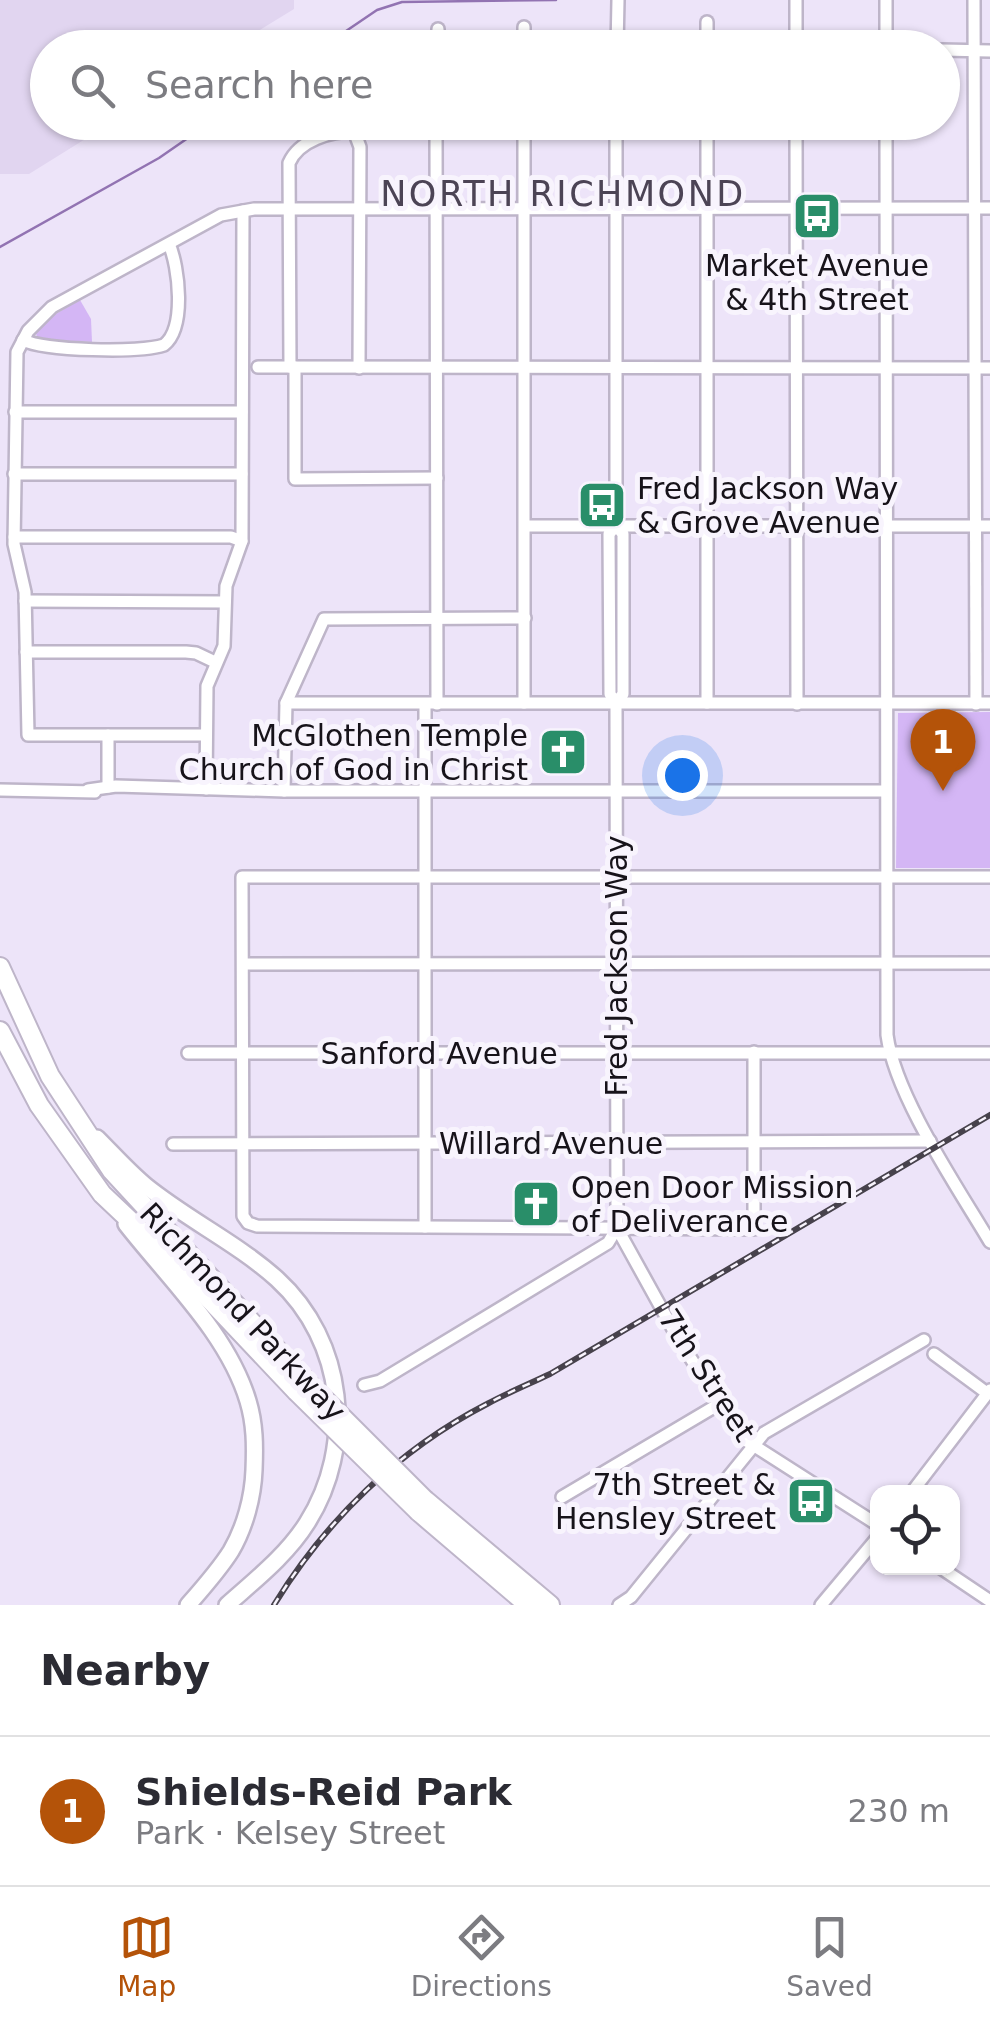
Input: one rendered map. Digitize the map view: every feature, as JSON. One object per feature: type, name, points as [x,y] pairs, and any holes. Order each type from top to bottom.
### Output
[{"type":"highway","name":"Richmond Parkway","points":[[0,967],[38,1055],[112,1171],[300,1385]]},
{"type":"highway","name":"Richmond Parkway","points":[[0,1031],[39,1105],[102,1194],[528,1605]]},
{"type":"highway","name":"Richmond Parkway","points":[[422,1506],[550,1605]]},
{"type":"main road","points":[[77,1118],[146,1186],[228,1240],[279,1280],[318,1332],[332,1366],[337,1425],[331,1464],[320,1498],[306,1525],[280,1556],[227,1605]]},
{"type":"main road","points":[[102,1194],[232,1364],[248,1400],[256,1437],[254,1482],[246,1520],[232,1550],[188,1605]]},
{"type":"street","points":[[618,0],[618,30]]},
{"type":"street","points":[[796,0],[796,30]]},
{"type":"street","points":[[886,0],[886,30]]},
{"type":"street","points":[[974,0],[976,704]]},
{"type":"street","points":[[707,22],[707,30]]},
{"type":"street","points":[[960,50],[990,50]]},
{"type":"street","points":[[316,140],[294,151],[289,163],[295,479],[437,478]]},
{"type":"street","points":[[357,140],[359,368]]},
{"type":"street","points":[[425,1227],[424,792],[436,617],[436,140]]},
{"type":"street","points":[[524,140],[524,703]]},
{"type":"street","name":"Fred Jackson Way","points":[[616,140],[616,526],[609,534],[610,694],[616,703],[618,1228]]},
{"type":"street","points":[[706,703],[707,140]]},
{"type":"street","points":[[796,140],[797,704]]},
{"type":"street","points":[[886,140],[885,963],[889,1053],[930,1141],[990,1242]]},
{"type":"street","points":[[205,735],[28,735],[25,601],[14,537],[15,364],[23,340],[52,308],[221,215],[243,211],[990,208]]},
{"type":"street","points":[[206,789],[207,686],[224,646],[226,586],[242,541],[243,211]]},
{"type":"street","points":[[23,340],[58,348],[164,346],[176,331],[177,318],[178,270],[169,244]]},
{"type":"street","points":[[258,367],[990,368]]},
{"type":"street","points":[[15,412],[242,412]]},
{"type":"street","points":[[14,474],[242,474]]},
{"type":"street","points":[[525,526],[990,526]]},
{"type":"street","points":[[14,537],[231,537],[242,541]]},
{"type":"street","points":[[25,601],[225,602]]},
{"type":"street","points":[[284,791],[286,703],[324,619],[525,618]]},
{"type":"street","points":[[26,652],[186,652],[215,662]]},
{"type":"street","points":[[286,703],[990,704]]},
{"type":"street","points":[[108,735],[115,788]]},
{"type":"street","points":[[0,790],[886,791]]},
{"type":"street","points":[[754,1052],[754,1229],[248,1223],[244,1216],[242,876],[990,877]]},
{"type":"street","points":[[243,964],[990,963]]},
{"type":"street","name":"Sanford Avenue","points":[[188,1054],[990,1053]]},
{"type":"street","name":"Willard Avenue","points":[[173,1144],[930,1141]]},
{"type":"street","points":[[364,1386],[380,1381],[608,1242],[618,1228]]},
{"type":"street","name":"7th Street","points":[[618,1228],[719,1404],[752,1447],[870,1520]]},
{"type":"street","points":[[618,1605],[631,1597],[764,1433],[924,1340]]},
{"type":"street","points":[[917,1485],[989,1392],[934,1354]]},
{"type":"street","points":[[562,1497],[719,1404]]},
{"type":"street","points":[[821,1605],[870,1547]]},
{"type":"street","points":[[952,1575],[990,1600]]},
{"type":"shaded area","points":[[0,0],[294,0],[294,9],[260,30],[30,30],[30,140],[84,140],[29,174],[0,174]]},
{"type":"shaded area","points":[[80,300],[91,319],[92,342],[39,340],[35,332],[45,320]]},
{"type":"shaded area","points":[[990,712],[990,868],[896,868],[898,713]]},
{"type":"waterway","points":[[348,30],[377,10],[402,2],[556,0]]},
{"type":"waterway","points":[[0,247],[185,140]]},
{"type":"railway","points":[[274,1605],[341,1516],[423,1443],[487,1404],[550,1374],[990,1115]]},
{"type":"place","name":"Market Avenue & 4th Street","points":[[817,216]]},
{"type":"place","name":"Fred Jackson Way & Grove Avenue","points":[[602,505]]},
{"type":"place","name":"McGlothen Temple Church of God in Christ","points":[[563,752]]},
{"type":"place","name":"Shields-Reid Park","points":[[943,791]]},
{"type":"place","name":"Open Door Mission of Deliverance","points":[[536,1204]]},
{"type":"place","name":"7th Street & Hensley Street","points":[[811,1501]]},
{"type":"district","name":"NORTH RICHMOND","points":[[563,194]]}]
